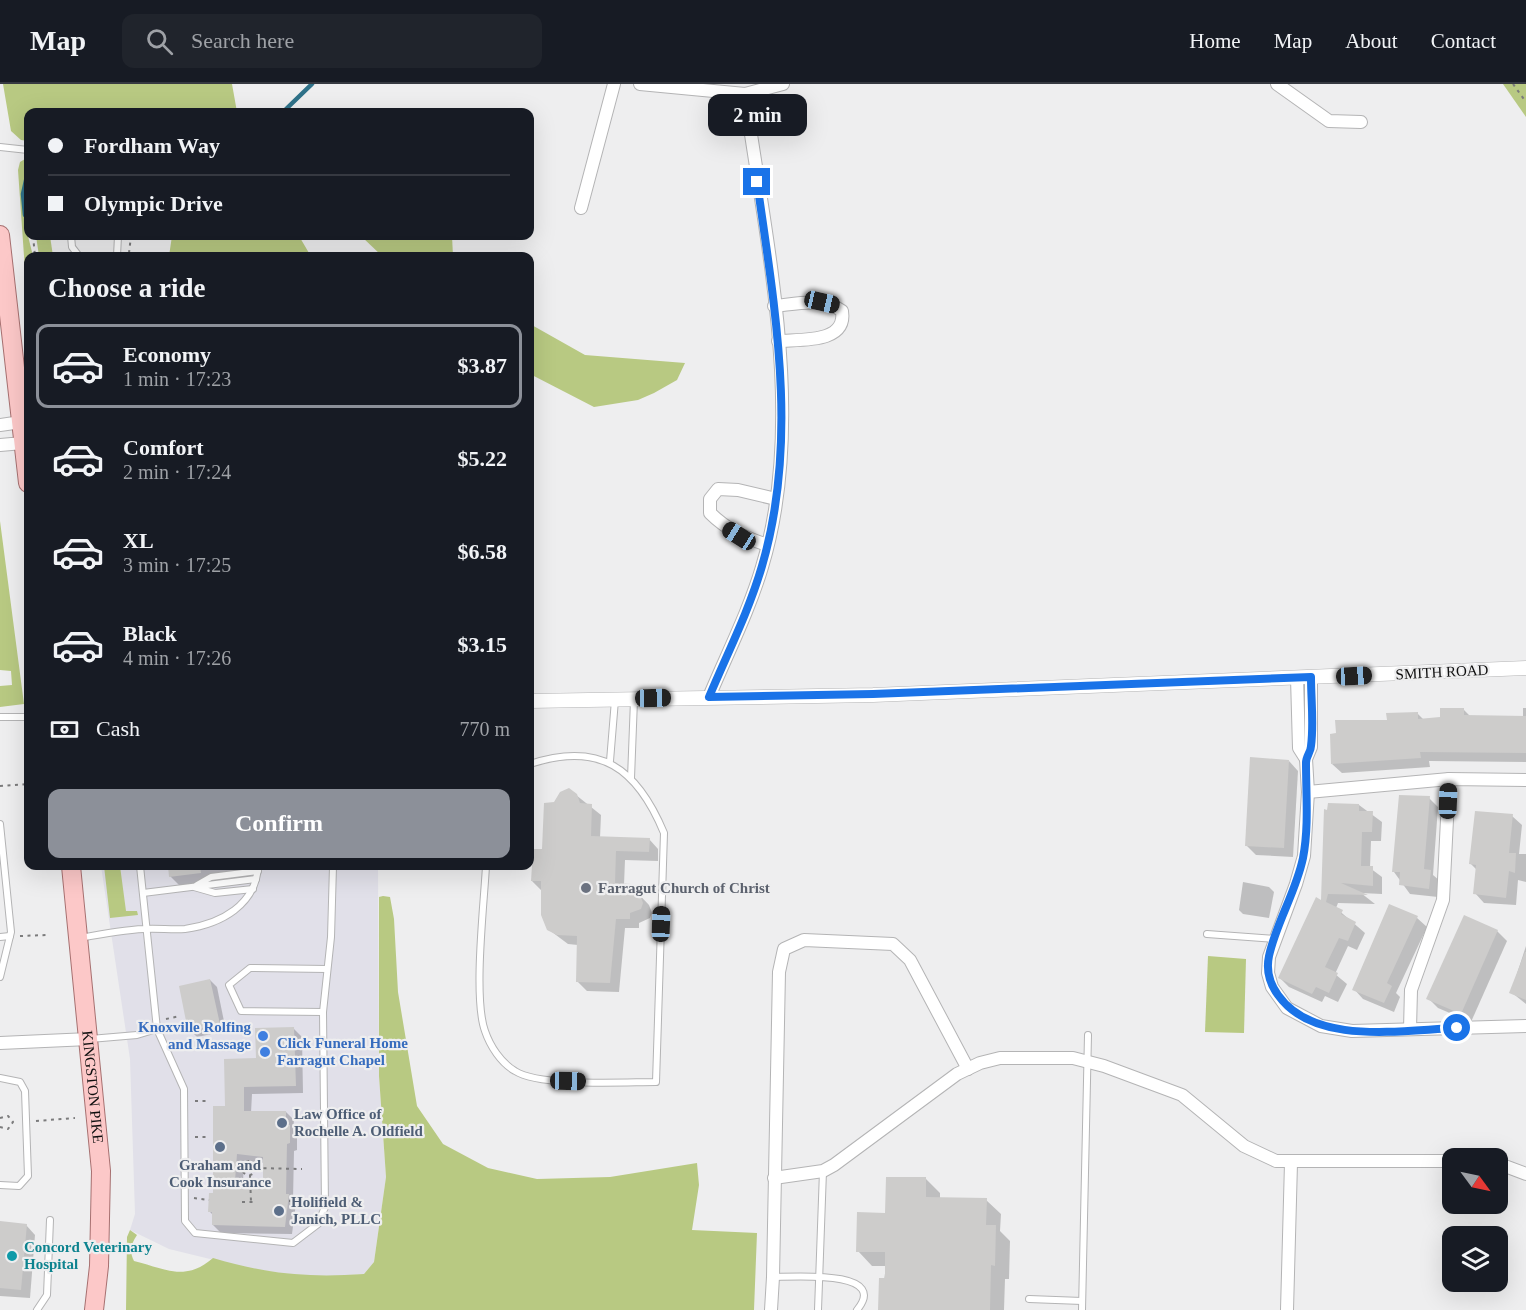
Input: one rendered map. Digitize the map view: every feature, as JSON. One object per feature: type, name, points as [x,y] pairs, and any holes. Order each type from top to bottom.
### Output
[{"type":"main road","points":[[0,235],[24,451]]},
{"type":"main road","name":"KINGSTON PIKE","points":[[72,870],[80,938],[101,1171],[99,1266],[94,1310]]},
{"type":"street","points":[[581,208],[614,84]]},
{"type":"street","points":[[640,84],[745,94],[783,84]]},
{"type":"street","points":[[1277,84],[1329,121],[1361,122]]},
{"type":"street","points":[[709,697],[762,566],[782,463],[781,365],[745,94]]},
{"type":"street","points":[[774,306],[822,302],[834,305],[842,311],[843,319],[839,329],[831,335],[778,341]]},
{"type":"street","points":[[0,425],[21,422]]},
{"type":"street","points":[[0,445],[23,443]]},
{"type":"street","points":[[767,545],[739,536],[722,525],[710,513],[710,499],[718,489],[738,489],[776,499]]},
{"type":"street","name":"SMITH ROAD","points":[[534,701],[873,694],[1526,668]]},
{"type":"street","points":[[1304,678],[1305,718],[1311,747],[1306,759],[1308,792],[1304,856],[1269,957],[1268,973],[1272,987],[1287,1008],[1321,1026],[1352,1031],[1526,1026]]},
{"type":"street","points":[[1308,792],[1449,779],[1526,780]]},
{"type":"street","points":[[1410,1029],[1411,990],[1443,900],[1449,779]]},
{"type":"street","points":[[771,1310],[781,956],[790,945],[804,940],[893,944],[899,947],[910,960],[968,1069]]},
{"type":"street","points":[[0,1043],[89,1039]]},
{"type":"street","points":[[774,1178],[823,1171],[968,1069],[980,1063],[1021,1056],[1073,1058],[1174,1092],[1187,1099],[1244,1146],[1276,1161],[1291,1163],[1442,1161]]},
{"type":"street","points":[[1287,1310],[1291,1163]]},
{"type":"street","points":[[1508,1167],[1526,1174]]},
{"type":"lane","points":[[0,147],[24,150]]},
{"type":"lane","points":[[610,761],[615,699]]},
{"type":"lane","points":[[631,778],[634,699]]},
{"type":"lane","points":[[0,717],[24,717]]},
{"type":"lane","points":[[486,870],[481,994],[484,1030],[496,1053],[515,1072],[546,1080],[656,1082],[664,833],[653,807],[631,778],[610,761],[573,754],[534,763]]},
{"type":"lane","points":[[0,824],[10,903],[10,936],[0,977]]},
{"type":"lane","points":[[140,870],[157,1029],[184,1089],[185,1221],[195,1233],[293,1243],[318,1224],[325,1207],[323,1012],[333,870]]},
{"type":"lane","points":[[194,887],[211,877],[248,870]]},
{"type":"lane","points":[[80,938],[145,929],[185,928],[224,918],[240,907],[253,889],[258,870]]},
{"type":"lane","points":[[143,893],[256,879]]},
{"type":"lane","points":[[194,887],[215,893],[253,889]]},
{"type":"lane","points":[[1207,934],[1275,939]]},
{"type":"lane","points":[[0,937],[10,936]]},
{"type":"lane","points":[[323,1012],[241,1011],[229,986],[250,968],[327,969]]},
{"type":"lane","points":[[89,1039],[136,1035],[157,1029]]},
{"type":"lane","points":[[1082,1310],[1088,1035]]},
{"type":"lane","points":[[0,1078],[11,1078],[22,1084],[27,1121],[28,1176],[19,1186],[0,1185]]},
{"type":"lane","points":[[818,1310],[823,1171]]},
{"type":"lane","points":[[37,1310],[47,1295],[50,1220]]},
{"type":"lane","points":[[773,1277],[819,1277],[852,1281],[863,1297],[857,1310]]},
{"type":"lane","points":[[1029,1299],[1082,1301]]},
{"type":"path","points":[[1513,84],[1526,102]]},
{"type":"path","points":[[0,786],[24,784]]},
{"type":"path","points":[[10,936],[47,934]]},
{"type":"path","points":[[166,1019],[180,1016]]},
{"type":"path","points":[[193,1101],[207,1101]]},
{"type":"path","points":[[0,1118],[8,1116],[13,1122]]},
{"type":"path","points":[[13,1122],[75,1118]]},
{"type":"path","points":[[0,1127],[8,1129],[13,1122]]},
{"type":"path","points":[[193,1137],[207,1137]]},
{"type":"path","points":[[242,1169],[243,1164],[250,1161],[256,1168]]},
{"type":"path","points":[[206,1168],[242,1169]]},
{"type":"path","points":[[256,1168],[302,1169]]},
{"type":"path","points":[[242,1202],[253,1202],[250,1175],[256,1168]]},
{"type":"path","points":[[242,1169],[244,1173],[250,1175]]},
{"type":"path","points":[[191,1198],[209,1200]]},
{"type":"path","points":[[289,1201],[301,1201]]},
{"type":"shaded area","points":[[102,870],[378,870],[379,1076],[386,1177],[374,1262],[364,1274],[322,1277],[259,1271],[169,1249],[130,1230],[135,1214],[130,1059]]},
{"type":"green space","points":[[3,84],[232,84],[236,108],[24,108],[24,140],[11,131]]},
{"type":"green space","points":[[1503,84],[1526,84],[1526,117]]},
{"type":"green space","points":[[24,160],[24,240],[29,240],[32,252],[24,252],[24,256],[18,170],[20,162]]},
{"type":"green space","points":[[37,240],[51,240],[52,252],[38,252]]},
{"type":"green space","points":[[171,240],[301,240],[308,252],[170,252]]},
{"type":"green space","points":[[365,240],[452,240],[453,252],[378,252]]},
{"type":"green space","points":[[534,326],[585,355],[685,363],[677,380],[654,393],[638,400],[594,407],[534,376]]},
{"type":"green space","points":[[0,521],[24,704],[0,707],[0,686],[12,685],[11,671],[0,670]]},
{"type":"green space","points":[[104,870],[121,870],[126,911],[137,911],[138,915],[110,918]]},
{"type":"green space","points":[[379,897],[390,897],[394,919],[398,992],[417,1106],[443,1144],[488,1168],[537,1179],[610,1177],[697,1163],[699,1185],[692,1230],[757,1233],[754,1310],[126,1310],[127,1237],[130,1230],[137,1235],[131,1248],[134,1261],[175,1272],[193,1270],[213,1258],[252,1268],[306,1275],[364,1274],[374,1262],[386,1177],[379,1076]]},
{"type":"green space","points":[[1208,956],[1246,959],[1244,1033],[1205,1032]]},
{"type":"building","points":[[1440,708],[1464,708],[1464,715],[1526,716],[1526,753],[1420,752],[1421,758],[1331,764],[1330,734],[1336,733],[1335,720],[1387,720],[1386,713],[1418,712],[1418,719],[1440,717]]},
{"type":"building","points":[[1250,757],[1289,760],[1284,848],[1245,846]]},
{"type":"building","name":"Farragut Church of Christ","points":[[569,788],[577,794],[580,803],[592,804],[591,836],[650,838],[649,852],[616,851],[615,883],[631,884],[631,890],[640,894],[643,903],[641,909],[630,913],[630,919],[616,919],[610,983],[576,982],[577,936],[557,935],[547,930],[541,915],[541,881],[531,881],[532,870],[534,870],[534,849],[542,849],[544,803],[554,802],[560,792]]},
{"type":"building","points":[[1399,795],[1430,796],[1424,869],[1431,870],[1429,889],[1399,885],[1400,872],[1392,872]]},
{"type":"building","points":[[1328,803],[1359,804],[1359,811],[1373,811],[1372,832],[1362,832],[1361,866],[1373,866],[1373,886],[1341,883],[1368,895],[1328,894],[1326,902],[1343,910],[1341,914],[1356,922],[1348,941],[1339,938],[1325,967],[1338,973],[1329,993],[1316,987],[1312,994],[1278,978],[1316,897],[1321,900],[1324,809],[1327,810]]},
{"type":"building","points":[[1475,811],[1513,814],[1509,853],[1516,853],[1515,873],[1509,871],[1506,898],[1473,894],[1476,865],[1469,864]]},
{"type":"building","points":[[168,870],[201,870],[201,873],[169,877]]},
{"type":"building","points":[[1389,904],[1418,916],[1387,983],[1392,986],[1384,1003],[1352,990]]},
{"type":"building","points":[[1464,915],[1498,930],[1461,1014],[1426,999]]},
{"type":"building","points":[[1526,952],[1526,1000],[1509,993]]},
{"type":"building","points":[[210,979],[220,1024],[188,1031],[179,986]]},
{"type":"building","points":[[294,1027],[296,1086],[244,1087],[244,1111],[286,1111],[286,1124],[290,1125],[290,1143],[287,1144],[286,1194],[289,1194],[285,1227],[212,1225],[212,1212],[208,1212],[209,1193],[213,1193],[213,1106],[225,1106],[224,1059],[256,1058],[255,1028]],"holes":[[[237,1154],[263,1157],[263,1182],[235,1181]]]},
{"type":"building","points":[[886,1177],[926,1177],[926,1197],[987,1198],[986,1225],[996,1225],[995,1266],[991,1265],[990,1310],[878,1310],[879,1278],[885,1278],[885,1252],[856,1252],[857,1212],[885,1213]]},
{"type":"building","name":"Concord Veterinary Hospital","points":[[0,1221],[27,1224],[21,1290],[0,1288]]},
{"type":"waterway","points":[[287,108],[312,84]]},
{"type":"waterway","points":[[24,190],[24,204]]},
{"type":"place","name":"Farragut Church of Christ","points":[[586,888]]},
{"type":"place","name":"Knoxville Rolfing and Massage","points":[[263,1036]]},
{"type":"place","name":"Click Funeral Home Farragut Chapel","points":[[265,1052]]},
{"type":"place","name":"Law Office of Rochelle A. Oldfield","points":[[282,1123]]},
{"type":"place","name":"Graham and Cook Insurance","points":[[220,1147]]},
{"type":"place","name":"Holifield & Janich, PLLC","points":[[279,1211]]},
{"type":"place","name":"Concord Veterinary Hospital","points":[[12,1256]]},
{"type":"route","points":[[757,182],[781,365],[782,463],[762,566],[709,697],[873,694],[1311,677],[1311,747],[1306,759],[1308,792],[1304,856],[1269,957],[1268,973],[1272,987],[1287,1008],[1321,1026],[1352,1031],[1457,1028]]}]
